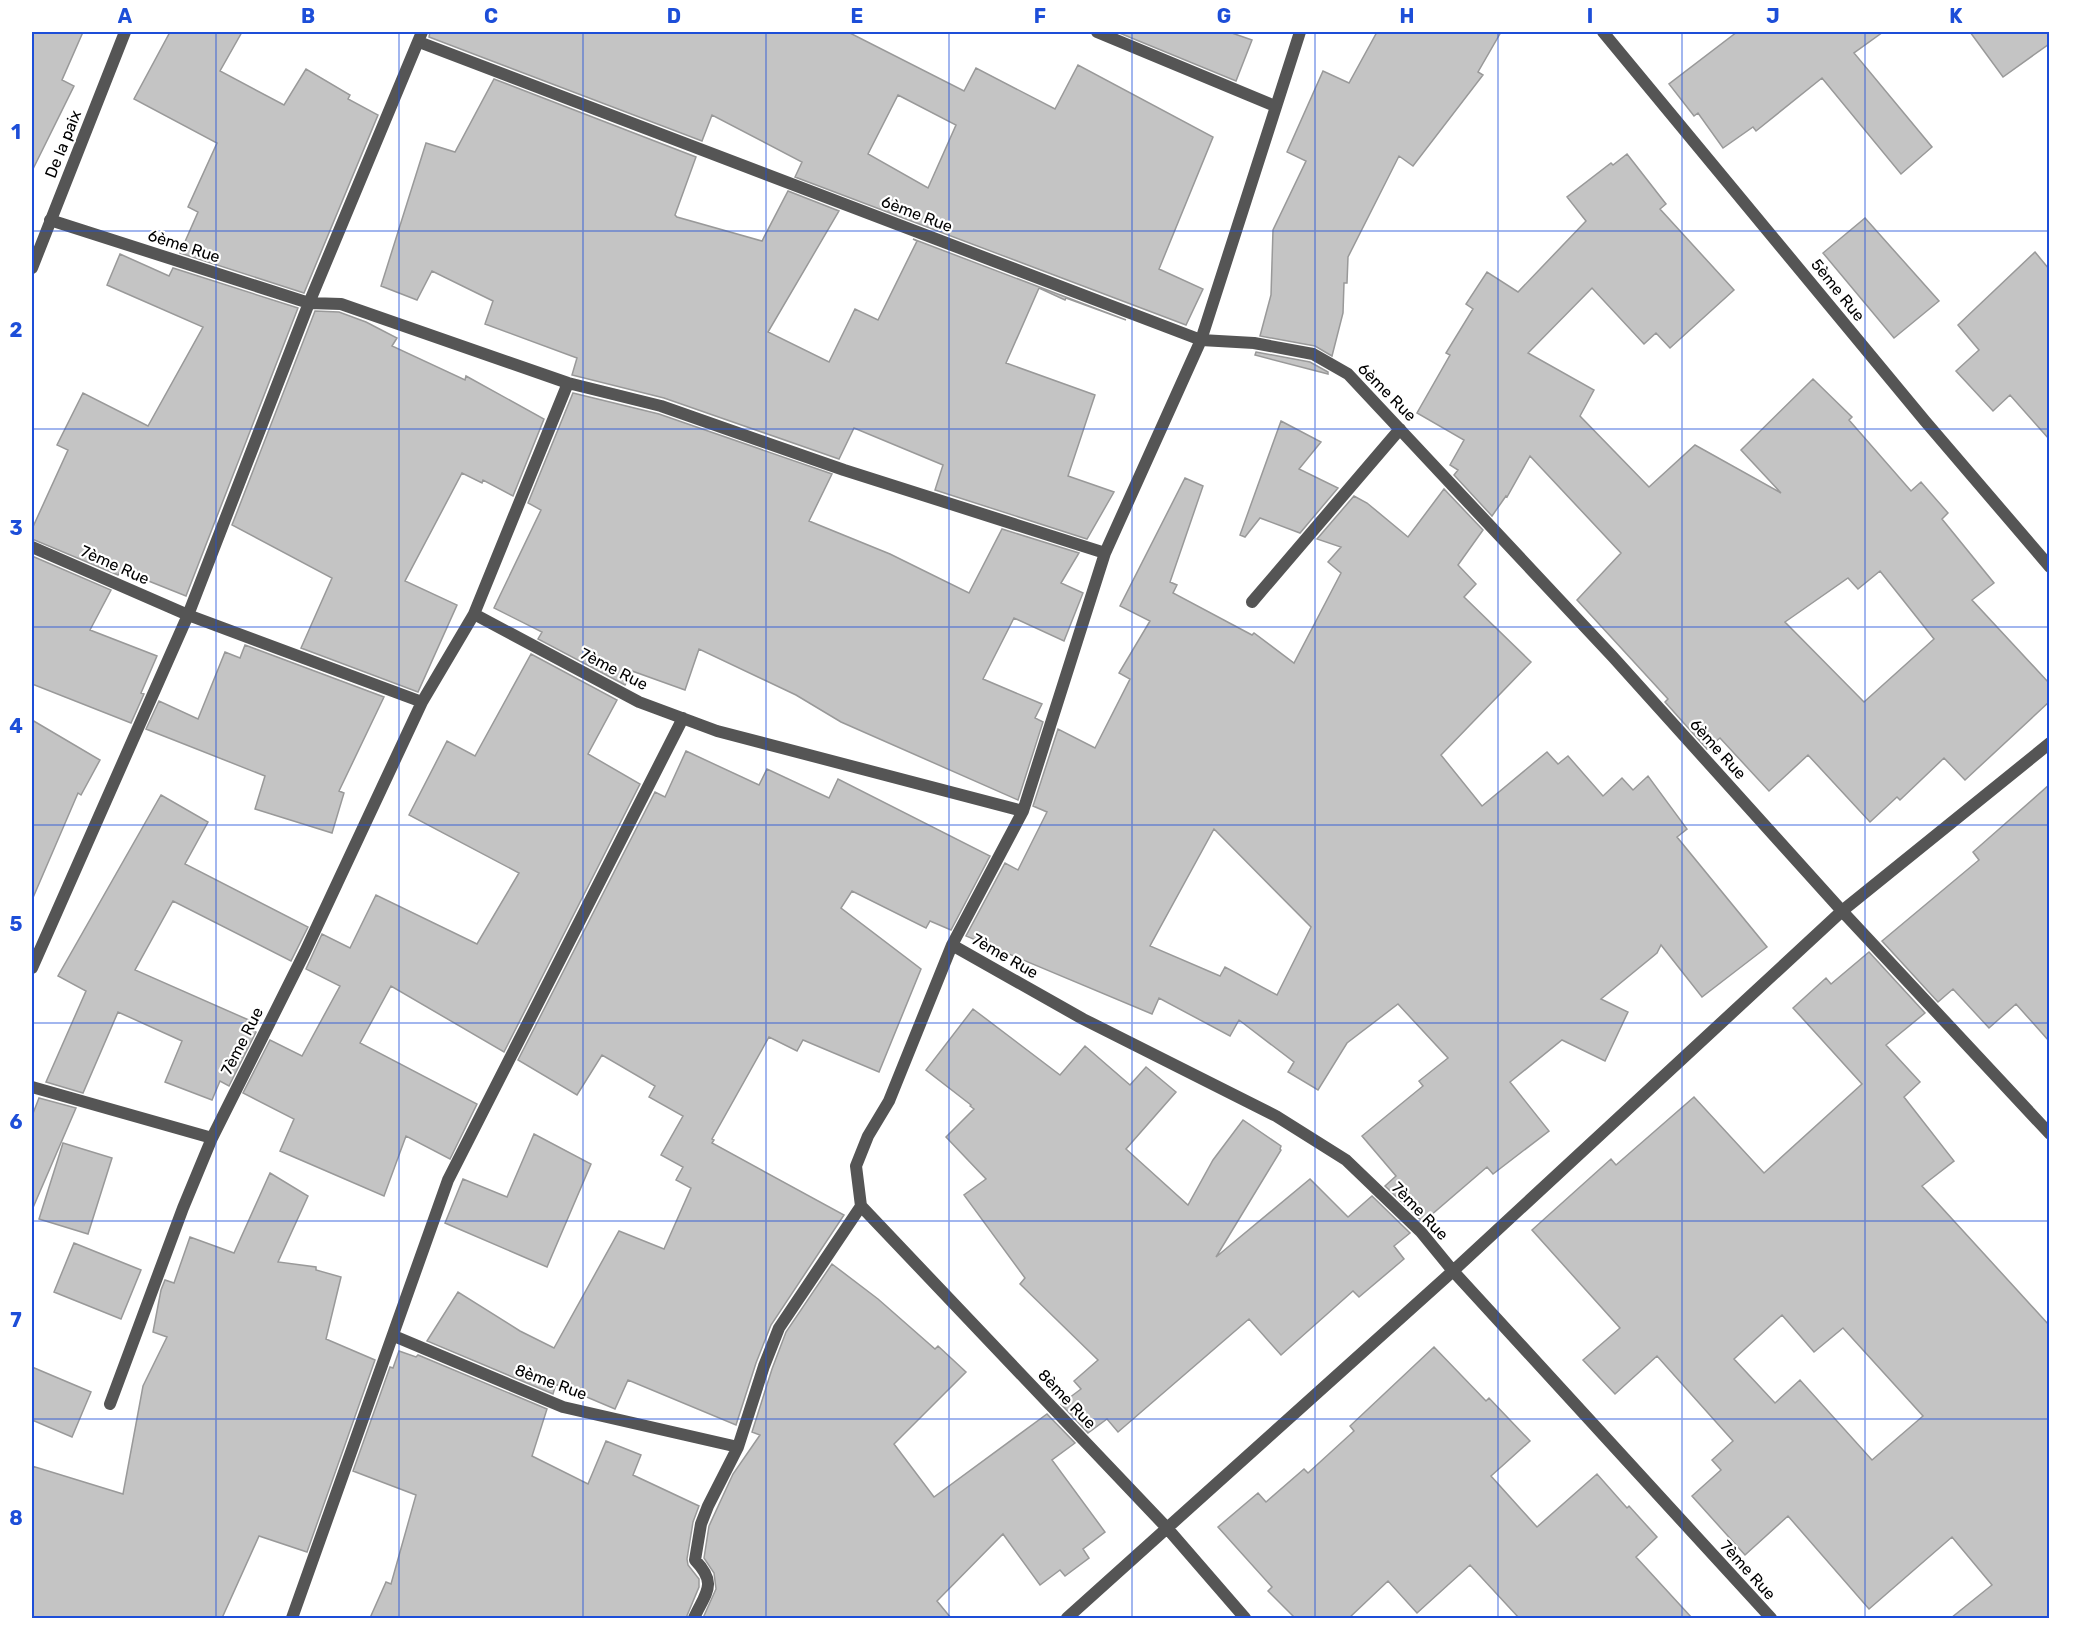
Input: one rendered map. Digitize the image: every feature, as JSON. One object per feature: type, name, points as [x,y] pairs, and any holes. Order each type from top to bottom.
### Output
[{"type":"street","name":"De la paix","points":[[32,268],[125,32]]},
{"type":"street","points":[[1097,32],[1275,106]]},
{"type":"street","points":[[694,1618],[709,1586],[707,1572],[695,1560],[701,1524],[738,1447],[764,1366],[779,1328],[861,1206],[856,1166],[868,1136],[889,1101],[952,945],[1023,811],[1104,553],[1201,340],[1300,32]]},
{"type":"street","name":"5ème Rue","points":[[1603,32],[2049,567]]},
{"type":"street","name":"6ème Rue","points":[[421,37],[1201,340],[1254,343],[1312,354],[1348,374],[1613,657],[1842,911],[2049,1134]]},
{"type":"street","points":[[32,968],[188,615],[309,303],[421,37]]},
{"type":"street","name":"6ème Rue","points":[[50,220],[309,303],[341,303],[568,383],[661,406],[844,470],[1104,553]]},
{"type":"street","name":"7ème Rue","points":[[110,1404],[183,1208],[212,1138],[305,952],[422,702],[474,614],[568,383]]},
{"type":"street","points":[[1252,602],[1400,429]]},
{"type":"street","name":"7ème Rue","points":[[32,547],[188,615],[422,702]]},
{"type":"street","name":"7ème Rue","points":[[474,614],[639,702],[717,731],[1023,811]]},
{"type":"street","points":[[292,1618],[448,1180],[683,718]]},
{"type":"street","points":[[1067,1618],[1453,1270],[1842,911],[2049,742]]},
{"type":"street","name":"7ème Rue","points":[[952,945],[1083,1019],[1276,1116],[1346,1160],[1421,1232],[1453,1270],[1771,1618]]},
{"type":"street","points":[[32,1088],[212,1138]]},
{"type":"street","name":"8ème Rue","points":[[861,1206],[1167,1528],[1245,1618]]},
{"type":"street","name":"8ème Rue","points":[[394,1336],[563,1407],[738,1447]]},
{"type":"building","points":[[32,32],[83,32],[62,80],[74,86],[32,171]]},
{"type":"building","points":[[170,32],[242,32],[220,71],[284,105],[306,69],[350,95],[348,99],[378,115],[304,293],[180,253],[198,212],[188,207],[217,143],[134,99]]},
{"type":"building","points":[[430,32],[848,32],[964,91],[976,68],[1055,109],[1078,65],[1213,137],[1159,269],[1203,289],[1186,325],[795,177],[802,162],[712,115],[702,141],[429,37]],"holes":[[[898,95],[956,125],[928,188],[868,154]]]},
{"type":"building","points":[[1117,32],[1229,32],[1252,40],[1236,81]]},
{"type":"building","points":[[1377,32],[1501,32],[1478,72],[1483,75],[1413,166],[1399,156],[1348,257],[1343,313],[1332,356],[1315,346],[1260,336],[1271,295],[1273,230],[1306,161],[1287,152],[1323,71],[1349,83]]},
{"type":"building","points":[[1737,32],[1883,32],[1854,53],[1932,147],[1901,174],[1822,78],[1756,131],[1753,127],[1723,148],[1698,113],[1694,116],[1669,84]]},
{"type":"building","points":[[1970,32],[2049,32],[2049,44],[2003,77]]},
{"type":"building","points":[[494,79],[696,157],[675,215],[677,217],[762,241],[788,191],[839,211],[768,332],[829,362],[855,309],[878,320],[917,241],[913,239],[1126,320],[1066,298],[1065,300],[1039,288],[1006,363],[1095,395],[1068,476],[1114,492],[1087,539],[935,490],[943,465],[854,428],[839,459],[664,398],[572,375],[577,358],[485,324],[493,301],[432,271],[417,300],[381,286],[426,143],[455,152]]},
{"type":"building","points":[[1627,154],[1666,204],[1660,209],[1734,290],[1670,348],[1656,333],[1644,344],[1592,288],[1528,353],[1594,390],[1580,416],[1649,487],[1695,445],[1781,493],[1741,450],[1813,379],[1852,417],[1849,420],[1911,491],[1921,482],[1948,513],[1942,519],[1994,583],[1972,600],[2049,683],[2049,702],[1965,780],[1944,758],[1900,800],[1897,797],[1870,822],[1808,755],[1769,791],[1720,738],[1707,749],[1665,702],[1668,699],[1577,600],[1621,553],[1530,456],[1507,497],[1492,516],[1454,475],[1458,470],[1450,465],[1464,440],[1417,413],[1450,355],[1446,353],[1473,309],[1466,304],[1487,272],[1518,292],[1586,221],[1567,197],[1611,163],[1613,165]],"holes":[[[1880,571],[1934,639],[1864,702],[1785,622],[1848,578],[1858,589]]]},
{"type":"building","points":[[1865,218],[1939,301],[1894,338],[1823,253]]},
{"type":"building","points":[[2035,252],[2049,269],[2049,439],[2010,395],[1993,411],[1956,371],[1979,350],[1958,325]]},
{"type":"building","points":[[120,254],[169,276],[173,268],[298,308],[186,596],[121,570],[118,575],[32,539],[32,529],[68,450],[57,445],[83,393],[148,426],[203,327],[107,285]]},
{"type":"building","points":[[315,311],[339,312],[366,322],[397,338],[392,346],[465,380],[466,376],[544,419],[513,496],[483,480],[482,483],[462,473],[405,581],[457,605],[418,692],[301,648],[332,578],[232,525]]},
{"type":"building","points":[[1256,352],[1310,362],[1328,374],[1255,355]]},
{"type":"building","points":[[573,393],[659,414],[832,474],[809,521],[890,554],[969,593],[1002,529],[1079,553],[1061,583],[1083,593],[1064,641],[1014,618],[983,679],[1042,704],[1035,718],[1043,722],[1018,800],[841,722],[796,695],[699,649],[685,690],[632,671],[625,685],[538,639],[542,632],[494,608],[541,510],[528,503]]},
{"type":"building","points":[[1281,421],[1321,442],[1299,469],[1338,488],[1300,533],[1260,518],[1245,537],[1240,535]]},
{"type":"building","points":[[1185,478],[1203,486],[1170,582],[1177,585],[1173,593],[1252,635],[1254,633],[1294,663],[1341,573],[1328,562],[1341,547],[1317,539],[1354,496],[1367,503],[1408,537],[1444,489],[1483,530],[1458,565],[1476,584],[1464,597],[1531,662],[1441,755],[1482,806],[1547,752],[1558,764],[1568,756],[1603,796],[1622,778],[1633,790],[1648,776],[1687,829],[1677,837],[1767,947],[1702,997],[1661,945],[1657,953],[1601,999],[1628,1012],[1605,1061],[1562,1040],[1510,1082],[1549,1131],[1493,1174],[1487,1167],[1423,1222],[1385,1186],[1396,1176],[1362,1136],[1423,1086],[1419,1081],[1448,1058],[1398,1004],[1347,1043],[1318,1090],[1288,1072],[1294,1062],[1239,1020],[1230,1036],[1159,998],[1152,1014],[966,936],[1005,863],[1018,870],[1047,812],[1033,806],[1058,729],[1095,748],[1130,679],[1119,673],[1150,621],[1120,606]],"holes":[[[1214,829],[1311,927],[1277,995],[1225,967],[1220,976],[1150,946]]]},
{"type":"building","points":[[32,556],[111,590],[90,630],[157,656],[131,723],[32,684]]},
{"type":"building","points":[[245,645],[384,697],[339,791],[344,793],[332,833],[255,809],[265,776],[146,729],[159,701],[198,719],[225,652],[240,658]]},
{"type":"building","points":[[531,654],[617,700],[588,754],[640,784],[504,1052],[391,986],[360,1043],[477,1104],[450,1159],[406,1136],[384,1196],[280,1151],[294,1119],[243,1093],[270,1040],[302,1056],[340,986],[306,969],[322,934],[350,948],[376,895],[477,944],[519,873],[409,815],[447,741],[475,756]]},
{"type":"building","points":[[32,720],[100,760],[81,795],[78,793],[32,900]]},
{"type":"building","points":[[686,751],[759,785],[767,769],[829,798],[838,779],[990,856],[951,930],[930,921],[926,928],[852,891],[841,908],[921,969],[879,1072],[803,1040],[797,1051],[769,1037],[712,1139],[714,1140],[712,1143],[844,1215],[771,1325],[736,1425],[628,1380],[615,1409],[556,1384],[553,1394],[427,1341],[458,1292],[520,1331],[554,1348],[619,1231],[664,1249],[691,1188],[676,1180],[683,1167],[661,1155],[683,1116],[649,1097],[655,1086],[602,1055],[577,1095],[518,1060],[655,792],[665,797]]},
{"type":"building","points":[[2049,785],[2049,1041],[2016,1004],[1989,1028],[1953,989],[1938,1002],[1882,941],[1979,860],[1973,852]]},
{"type":"building","points":[[161,795],[208,822],[185,864],[308,927],[291,961],[173,901],[135,970],[251,1021],[248,1028],[256,1032],[229,1086],[220,1081],[212,1100],[165,1082],[182,1041],[118,1012],[83,1093],[46,1082],[86,991],[58,976]]},
{"type":"building","points":[[1869,952],[1925,1013],[1886,1045],[1920,1082],[1904,1097],[1954,1161],[1922,1186],[2049,1325],[2049,1618],[1951,1618],[1992,1585],[1952,1537],[1869,1609],[1788,1516],[1745,1555],[1692,1496],[1721,1470],[1712,1460],[1733,1441],[1657,1356],[1615,1394],[1583,1360],[1620,1328],[1532,1230],[1611,1159],[1616,1165],[1694,1097],[1764,1173],[1862,1084],[1793,1008],[1826,978],[1831,984]],"holes":[[[1782,1315],[1814,1352],[1843,1328],[1923,1416],[1872,1460],[1800,1380],[1775,1403],[1734,1359]]]},
{"type":"building","points":[[973,1009],[1060,1075],[1085,1046],[1130,1085],[1146,1067],[1176,1092],[1126,1149],[1188,1205],[1213,1160],[1243,1120],[1281,1146],[1281,1150],[1216,1257],[1310,1179],[1348,1217],[1372,1196],[1410,1233],[1394,1246],[1404,1259],[1359,1297],[1353,1291],[1281,1355],[1249,1319],[1118,1432],[1107,1419],[1088,1433],[1061,1404],[1081,1389],[1074,1381],[1098,1360],[1020,1284],[1025,1278],[964,1195],[986,1179],[946,1137],[974,1109],[926,1070]]},
{"type":"building","points":[[39,1098],[76,1108],[32,1210],[32,1116]]},
{"type":"building","points":[[534,1134],[591,1164],[547,1267],[445,1223],[463,1179],[507,1197]]},
{"type":"building","points":[[63,1143],[112,1158],[88,1234],[39,1219]]},
{"type":"building","points":[[270,1173],[308,1196],[278,1262],[316,1267],[316,1270],[341,1277],[326,1339],[375,1360],[307,1552],[259,1536],[222,1618],[32,1618],[32,1466],[123,1494],[143,1386],[167,1337],[153,1332],[165,1280],[174,1283],[190,1237],[234,1253]]},
{"type":"building","points":[[74,1243],[141,1270],[121,1319],[54,1292]]},
{"type":"building","points":[[832,1264],[878,1299],[935,1349],[938,1346],[966,1372],[894,1444],[934,1497],[1047,1414],[1075,1443],[1052,1460],[1105,1532],[1083,1549],[1089,1558],[1065,1576],[1060,1570],[1040,1585],[1003,1534],[937,1601],[951,1618],[703,1618],[716,1589],[714,1573],[704,1558],[709,1526],[733,1474],[760,1435],[752,1432],[786,1332]]},
{"type":"building","points":[[1434,1347],[1486,1401],[1489,1398],[1530,1441],[1491,1476],[1537,1527],[1597,1474],[1657,1537],[1636,1557],[1692,1618],[1519,1618],[1470,1565],[1417,1613],[1388,1581],[1349,1618],[1295,1618],[1268,1591],[1272,1587],[1218,1527],[1258,1493],[1266,1502],[1304,1469],[1308,1473],[1354,1431],[1350,1426]]},
{"type":"building","points":[[399,1351],[416,1357],[418,1355],[547,1409],[532,1456],[588,1484],[606,1441],[641,1455],[633,1475],[699,1506],[693,1522],[687,1559],[688,1565],[699,1579],[699,1587],[686,1618],[370,1618],[386,1582],[391,1584],[416,1495],[353,1471],[390,1367],[393,1368]]},
{"type":"building","points":[[32,1367],[91,1392],[72,1437],[32,1420]]}]
